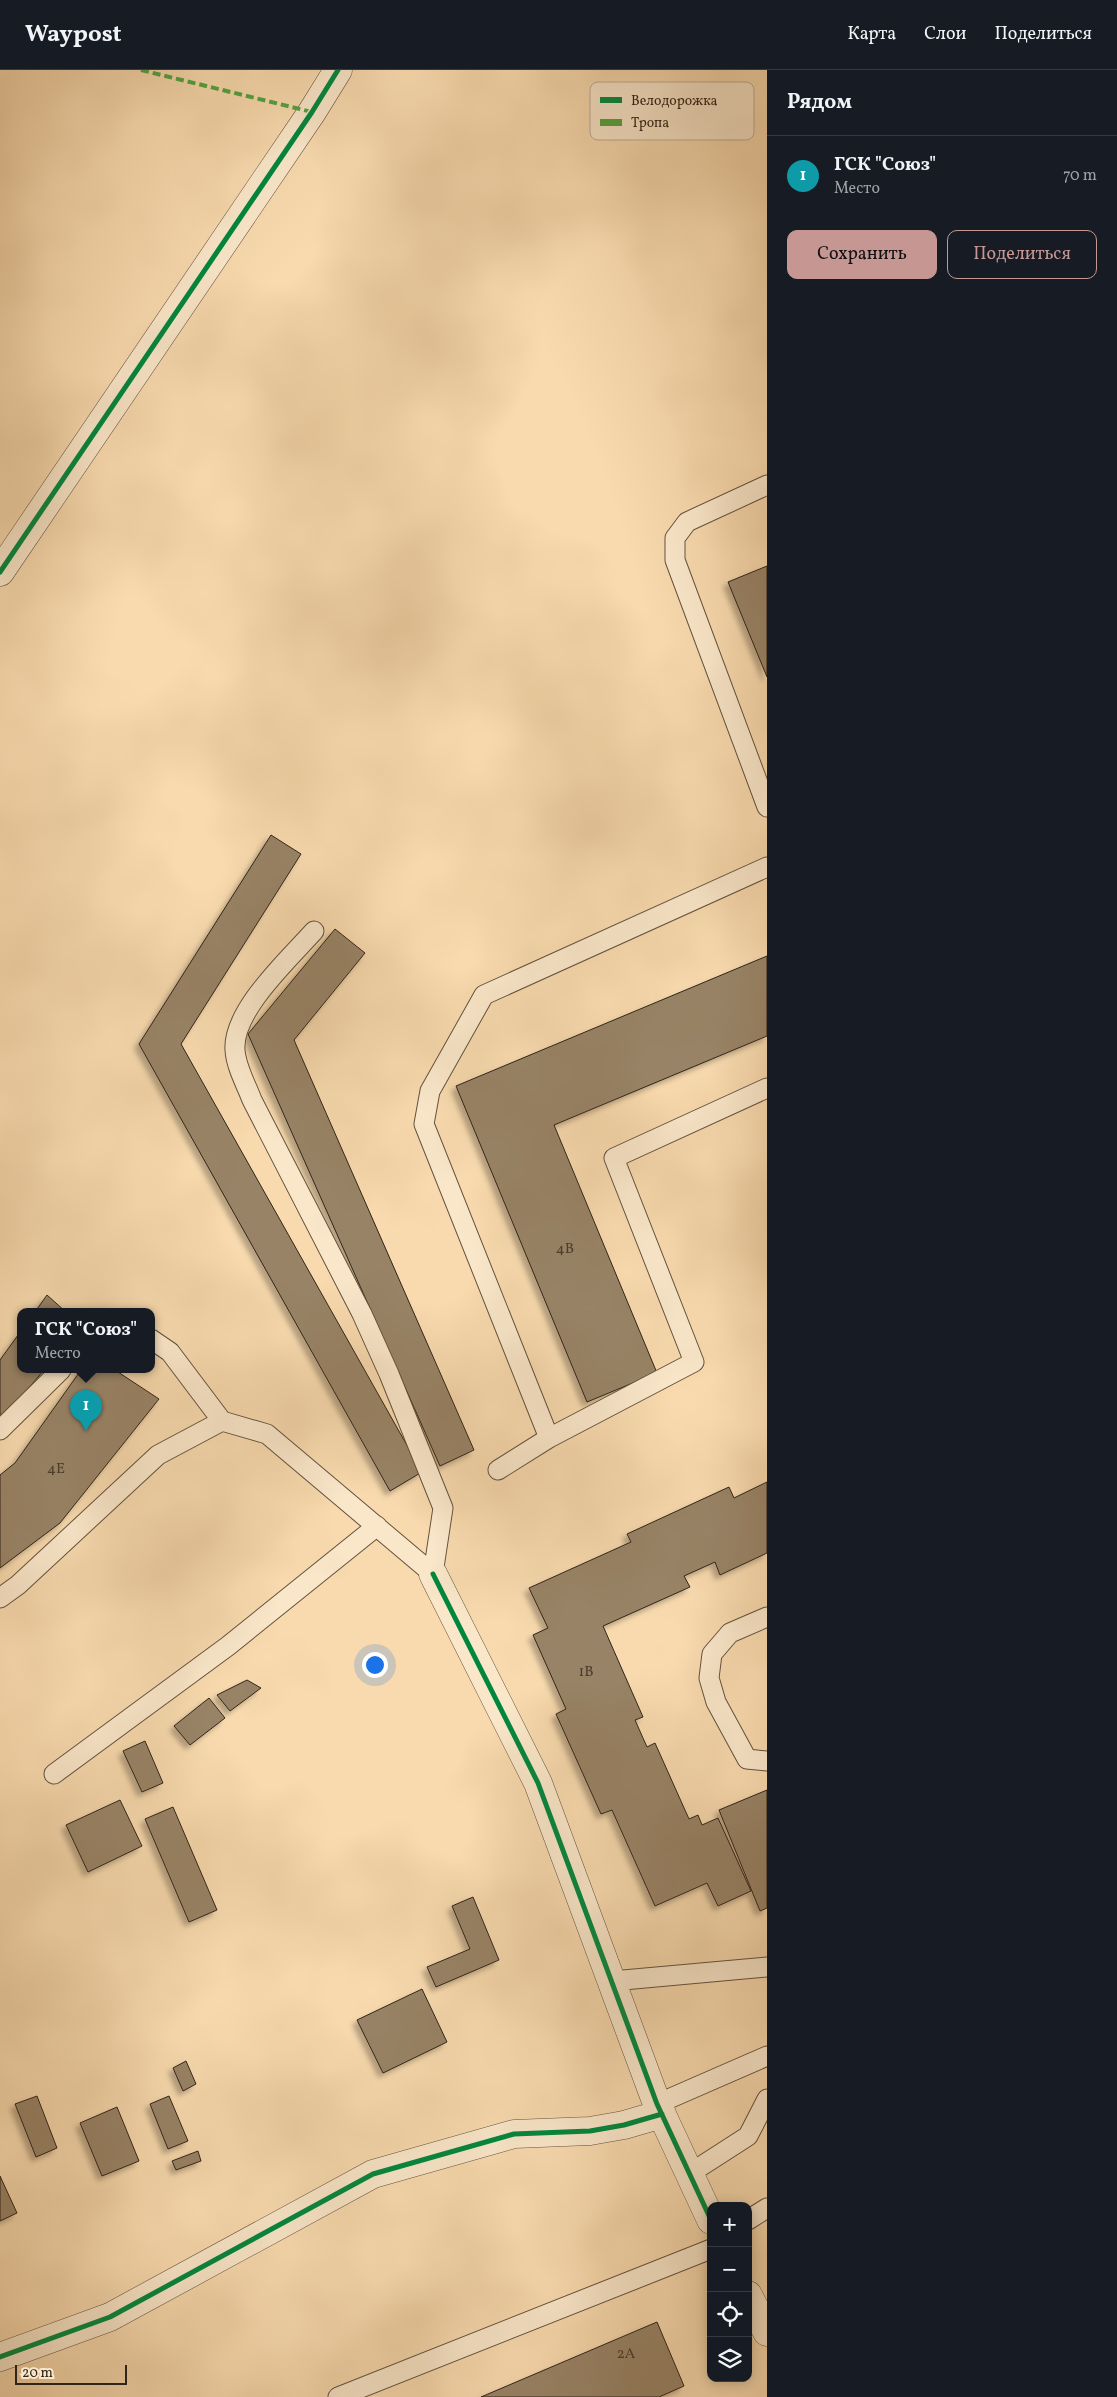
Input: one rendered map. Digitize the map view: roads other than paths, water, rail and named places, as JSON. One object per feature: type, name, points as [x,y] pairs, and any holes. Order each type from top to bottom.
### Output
[{"type":"street","points":[[0,572],[307,120],[338,70]]},
{"type":"street","points":[[433,1574],[538,1783],[659,2109],[707,2212]]},
{"type":"street","points":[[0,2357],[110,2317],[373,2174],[514,2134],[590,2131],[624,2125],[659,2109]]},
{"type":"street","points":[[752,2303],[767,2332]]},
{"type":"lane","points":[[767,485],[687,522],[675,538],[676,560],[767,807]]},
{"type":"lane","points":[[548,1438],[424,1124],[430,1091],[484,995],[767,868]]},
{"type":"lane","points":[[314,931],[249,1005],[236,1034],[235,1050],[239,1068],[252,1100],[362,1314],[389,1374],[443,1508],[433,1574]]},
{"type":"lane","points":[[498,1470],[548,1438],[694,1362],[614,1158],[767,1088]]},
{"type":"lane","points":[[155,1342],[170,1352],[222,1421],[266,1434],[433,1574]]},
{"type":"lane","points":[[0,1430],[58,1373]]},
{"type":"lane","points":[[0,1598],[18,1585],[158,1455],[222,1421]]},
{"type":"lane","points":[[54,1774],[228,1646],[377,1526]]},
{"type":"lane","points":[[767,1617],[730,1633],[712,1654],[709,1678],[716,1702],[747,1759],[767,1761]]},
{"type":"lane","points":[[612,1981],[767,1967]]},
{"type":"lane","points":[[659,2109],[767,2056]]},
{"type":"lane","points":[[689,2174],[748,2136],[767,2099]]},
{"type":"lane","points":[[752,2217],[767,2208]]},
{"type":"lane","points":[[338,2397],[707,2252]]},
{"type":"place","name":"ГСК \"Союз\"","points":[[86,1431]]}]
